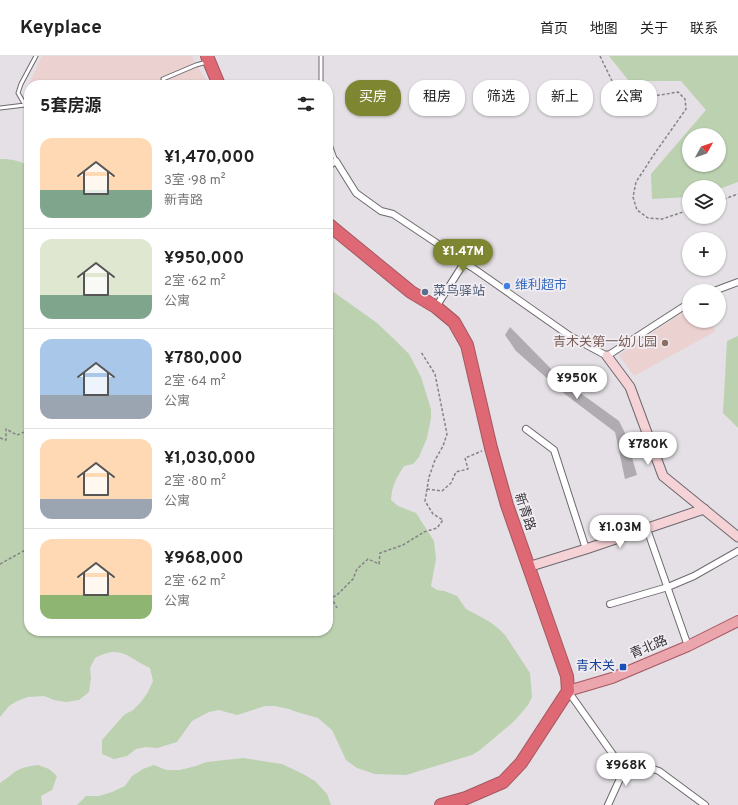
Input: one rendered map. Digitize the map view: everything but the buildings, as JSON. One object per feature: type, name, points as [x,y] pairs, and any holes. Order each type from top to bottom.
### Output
[{"type":"highway","points":[[208,59],[217,80]]},
{"type":"highway","name":"新青路","points":[[333,228],[411,292],[436,306],[454,322],[467,345],[491,448],[507,505],[567,676],[568,691]]},
{"type":"highway","points":[[443,805],[466,798],[503,782],[521,763],[568,691]]},
{"type":"main road","points":[[607,356],[630,387],[663,476],[738,537]]},
{"type":"main road","points":[[528,567],[704,509]]},
{"type":"main road","name":"青北路","points":[[568,691],[612,678],[688,646],[738,621]]},
{"type":"street","points":[[333,163],[336,161],[356,193],[381,211],[393,214],[570,336],[607,356],[682,308]]},
{"type":"street","points":[[436,306],[464,263]]},
{"type":"street","points":[[726,286],[738,282]]},
{"type":"street","points":[[526,429],[554,450],[586,549]]},
{"type":"street","points":[[646,529],[688,646]]},
{"type":"street","points":[[610,604],[668,587],[694,576],[738,551]]},
{"type":"street","points":[[568,691],[614,756],[659,771],[705,805]]},
{"type":"street","points":[[608,805],[628,760]]},
{"type":"lane","points":[[24,103],[18,93],[21,84],[36,56]]},
{"type":"lane","points":[[321,56],[321,80]]},
{"type":"lane","points":[[163,79],[208,59]]},
{"type":"lane","points":[[0,108],[24,105]]},
{"type":"lane","points":[[333,153],[336,161]]},
{"type":"path","points":[[600,56],[614,85],[624,96],[660,96],[678,92],[685,100],[686,109],[636,182],[633,197],[637,210],[648,218],[662,219],[682,212]]},
{"type":"path","points":[[726,198],[738,194]]},
{"type":"path","points":[[333,597],[336,596],[353,579],[357,569],[368,559],[379,564],[380,553],[403,545],[424,532],[437,528],[443,520],[433,514],[425,501],[429,477],[447,434],[435,374],[421,352]]},
{"type":"path","points":[[0,438],[6,440],[6,429],[17,435],[24,432]]},
{"type":"path","points":[[427,489],[442,491],[451,483],[456,472],[468,469],[465,458],[491,448]]},
{"type":"path","points":[[0,564],[24,551]]},
{"type":"path","points":[[333,601],[337,608]]},
{"type":"shaded area","points":[[42,56],[192,56],[196,65],[206,80],[31,80]]},
{"type":"shaded area","name":"青木关第一幼儿园","points":[[682,313],[682,328],[714,328],[716,331],[634,376],[619,355]]},
{"type":"green space","points":[[609,56],[738,56],[738,182],[726,186],[726,180],[682,180],[682,197],[652,199],[651,174],[682,138],[682,172],[726,172],[726,128],[691,128],[706,110],[681,81],[628,80]]},
{"type":"green space","points":[[0,159],[19,161],[24,164],[24,636],[333,636],[333,292],[377,323],[396,341],[409,354],[421,377],[431,409],[431,418],[427,438],[419,457],[413,464],[404,466],[393,486],[391,500],[398,506],[416,513],[434,541],[436,559],[431,586],[437,590],[457,596],[466,609],[490,622],[505,635],[530,673],[532,697],[528,705],[511,724],[472,755],[406,775],[375,774],[357,768],[346,760],[332,730],[318,718],[275,706],[265,706],[237,715],[219,710],[209,712],[192,721],[177,742],[157,748],[146,747],[136,749],[127,756],[114,759],[102,754],[102,740],[124,715],[133,710],[141,702],[153,681],[150,668],[129,656],[118,652],[111,652],[95,658],[90,668],[91,678],[89,692],[79,700],[66,702],[54,700],[44,696],[28,697],[9,706],[0,717]]},
{"type":"green space","points":[[738,336],[738,428],[723,413],[727,341]]},
{"type":"green space","points":[[243,758],[282,764],[303,774],[315,781],[327,794],[331,805],[77,805],[86,796],[99,796],[125,786],[132,776],[143,769],[154,765],[166,770],[180,770],[207,762]]},
{"type":"green space","points":[[38,765],[49,769],[57,776],[52,790],[41,796],[42,805],[0,805],[0,783],[16,771]]},
{"type":"place","name":"维利超市","points":[[507,286]]},
{"type":"place","name":"菜鸟驿站","points":[[425,292]]},
{"type":"place","name":"青木关第一幼儿园","points":[[665,343]]},
{"type":"place","name":"青木关","points":[[623,667]]}]
